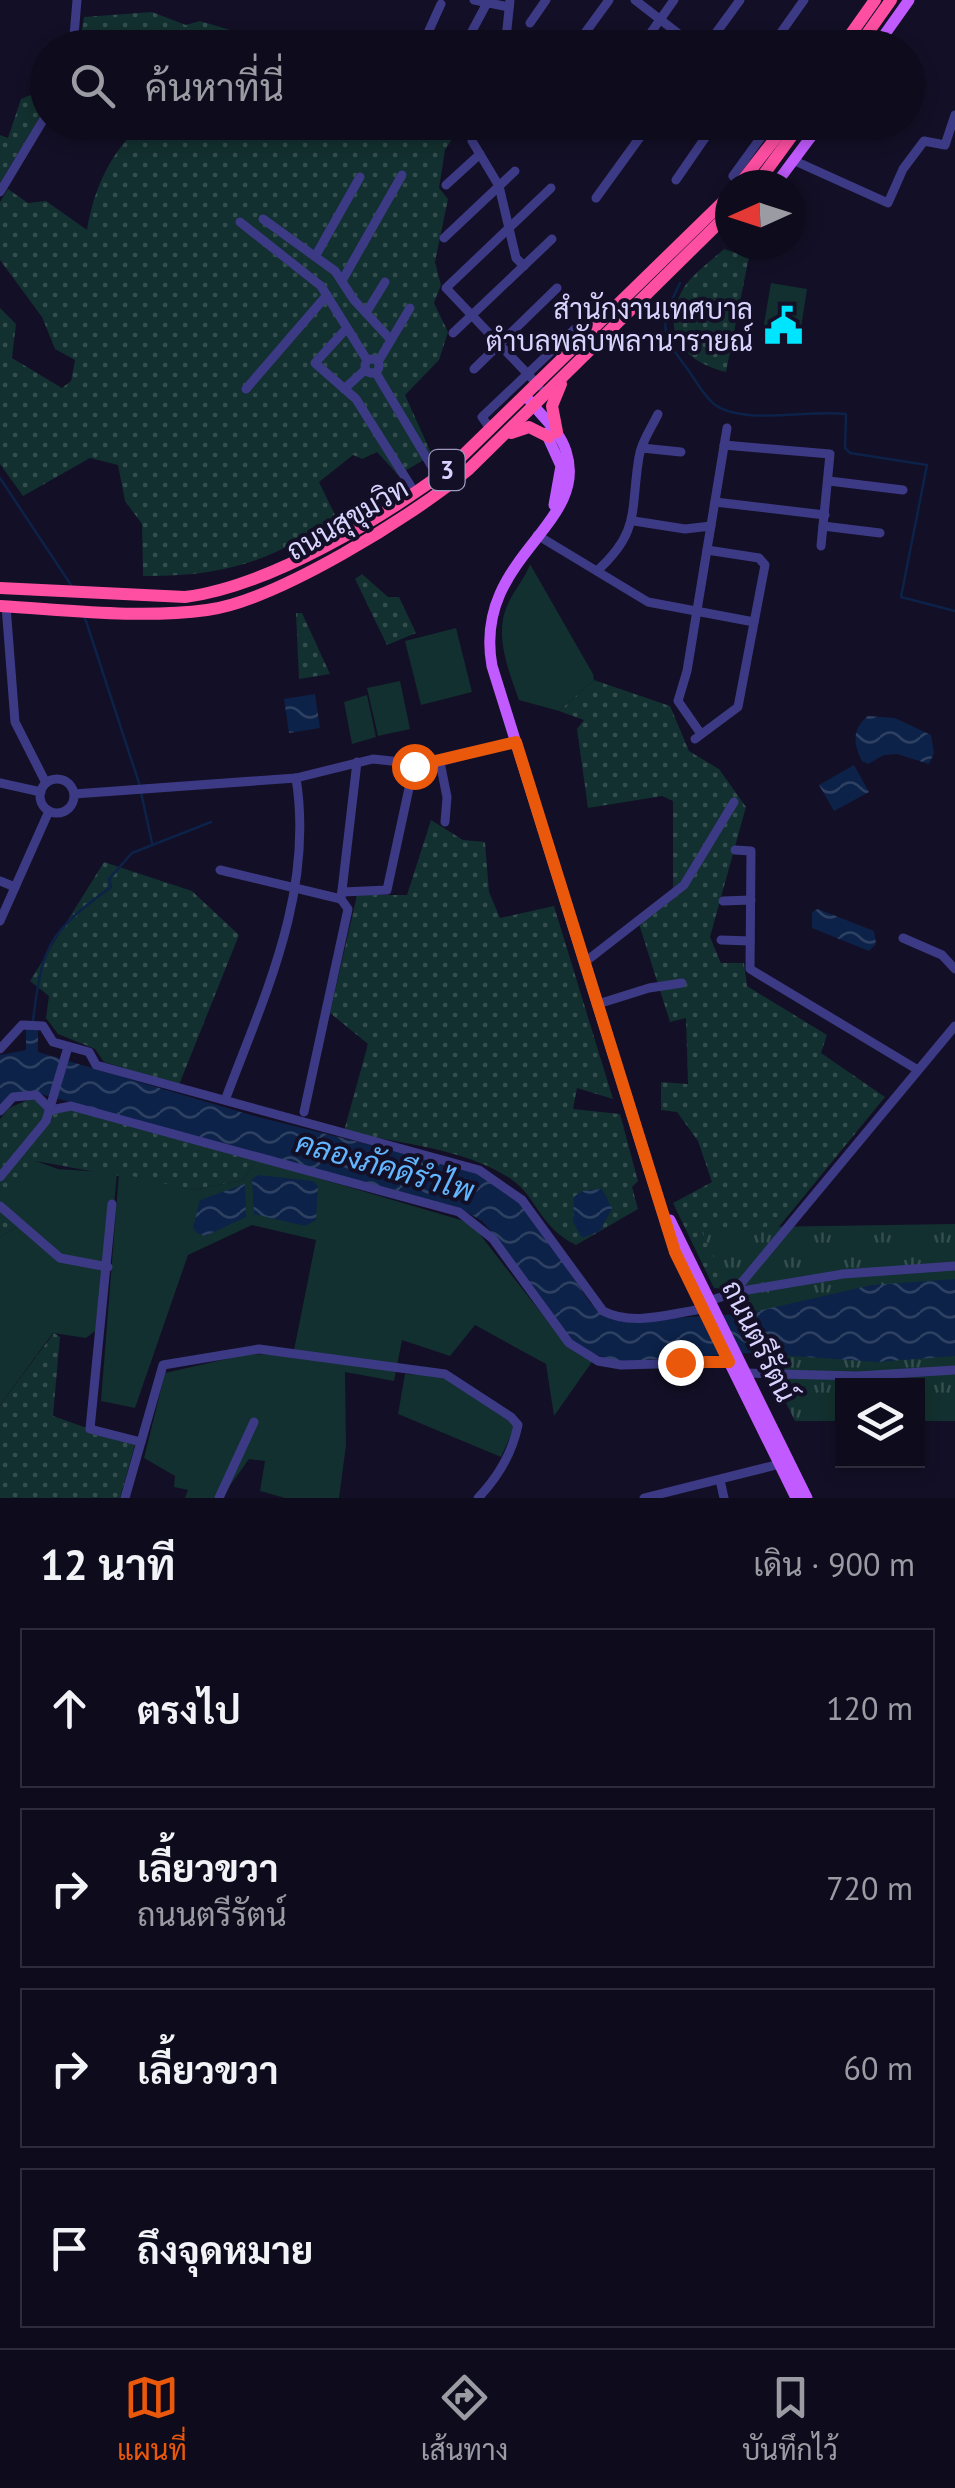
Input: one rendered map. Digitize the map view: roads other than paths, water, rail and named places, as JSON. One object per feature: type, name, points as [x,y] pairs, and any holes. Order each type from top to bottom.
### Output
[{"type":"highway","points":[[854,30],[875,0]]},
{"type":"highway","points":[[869,30],[891,0]]},
{"type":"highway","points":[[751,170],[774,140]]},
{"type":"highway","points":[[767,170],[789,140]]},
{"type":"highway","name":"ถนนสุขุมวิท","points":[[527,405],[539,386],[715,210]]},
{"type":"highway","name":"ถนนสุขุมวิท","points":[[0,588],[152,597],[216,593],[270,575],[442,492],[494,437],[570,369],[715,227]]},
{"type":"highway","points":[[494,437],[529,427],[553,434],[553,400],[570,369]]},
{"type":"highway","name":"ถนนสุขุมวิท","points":[[3,606],[158,614],[244,603],[352,536],[494,437]]},
{"type":"main road","points":[[887,30],[908,0]]},
{"type":"main road","points":[[787,170],[809,140]]},
{"type":"main road","name":"ถนนตรีรัตน์","points":[[527,405],[553,434],[561,478],[556,502],[500,586],[489,617],[492,666],[662,1208],[807,1498]]},
{"type":"main road","name":"ถนนตรีรัตน์","points":[[739,1366],[796,1498]]},
{"type":"street","points":[[75,30],[78,0]]},
{"type":"street","points":[[474,0],[509,4],[507,30]]},
{"type":"street","points":[[530,23],[546,0]]},
{"type":"street","points":[[587,30],[609,0]]},
{"type":"street","points":[[634,0],[673,30]]},
{"type":"street","points":[[653,30],[674,0]]},
{"type":"street","points":[[718,30],[740,0]]},
{"type":"street","points":[[783,30],[804,0]]},
{"type":"street","points":[[473,30],[487,3]]},
{"type":"street","points":[[429,30],[441,4]]},
{"type":"street","points":[[794,161],[888,203],[918,145],[924,141],[945,145],[955,115]]},
{"type":"street","points":[[0,192],[31,140]]},
{"type":"street","points":[[596,198],[638,140]]},
{"type":"street","points":[[676,180],[704,140]]},
{"type":"street","points":[[737,170],[759,140]]},
{"type":"street","points":[[472,142],[499,186],[516,258],[524,266]]},
{"type":"street","points":[[446,185],[480,154]]},
{"type":"street","points":[[444,238],[514,171]]},
{"type":"street","points":[[344,279],[402,175]]},
{"type":"street","points":[[316,255],[360,177]]},
{"type":"street","points":[[539,386],[446,288],[551,188]]},
{"type":"street","points":[[263,219],[344,279],[390,340]]},
{"type":"street","points":[[240,222],[314,279],[327,294],[438,477]]},
{"type":"street","points":[[453,333],[552,239]]},
{"type":"street","points":[[366,313],[384,282]]},
{"type":"street","points":[[474,370],[557,288]]},
{"type":"street","points":[[246,389],[327,294]]},
{"type":"street","points":[[344,388],[371,366],[410,308]]},
{"type":"street","points":[[494,437],[482,418],[578,326],[588,336]]},
{"type":"street","points":[[346,329],[315,364],[356,399],[414,492]]},
{"type":"street","points":[[597,571],[623,547],[634,521],[642,448],[658,414]]},
{"type":"street","points":[[707,550],[763,560],[738,706],[698,736],[678,701],[698,610],[707,550],[727,428]]},
{"type":"street","points":[[724,445],[824,452],[832,458],[820,546]]},
{"type":"street","points":[[642,448],[680,452]]},
{"type":"street","points":[[829,481],[904,490]]},
{"type":"street","points":[[715,502],[880,533]]},
{"type":"street","points":[[634,521],[685,529],[711,526]]},
{"type":"street","points":[[537,535],[648,602],[754,622]]},
{"type":"street","points":[[0,921],[49,811],[15,722],[3,606]]},
{"type":"street","points":[[74,794],[296,778],[372,759],[414,766],[516,742]]},
{"type":"street","points":[[304,1112],[348,909],[341,896],[357,762]]},
{"type":"street","points":[[440,762],[447,797],[445,822]]},
{"type":"street","points":[[220,870],[294,890],[341,896],[387,890],[414,766]]},
{"type":"street","points":[[227,1095],[289,930],[303,824],[296,778]]},
{"type":"street","points":[[0,783],[43,788],[64,781],[74,794]]},
{"type":"street","points":[[49,811],[67,810],[74,794]]},
{"type":"street","points":[[585,962],[684,885],[734,802]]},
{"type":"street","points":[[735,850],[751,851],[750,969],[918,1070]]},
{"type":"street","points":[[0,881],[15,887]]},
{"type":"street","points":[[723,901],[750,900]]},
{"type":"street","points":[[903,938],[942,955],[955,969]]},
{"type":"street","points":[[721,940],[750,941]]},
{"type":"street","points":[[598,1004],[648,988],[682,983]]},
{"type":"street","points":[[0,1049],[25,1025],[43,1026],[51,1040],[67,1050],[89,1052],[96,1066],[478,1170],[522,1200],[603,1311],[616,1318],[644,1318],[710,1306],[733,1292],[955,1026]]},
{"type":"street","points":[[0,1177],[52,1106],[67,1050]]},
{"type":"street","points":[[0,1111],[13,1097],[30,1094],[52,1106],[71,1106],[459,1212],[493,1239],[569,1343],[582,1353],[621,1365],[739,1366],[885,1376],[955,1370]]},
{"type":"street","points":[[112,1204],[90,1429],[141,1442]]},
{"type":"street","points":[[0,1206],[60,1258],[108,1267]]},
{"type":"street","points":[[733,1292],[843,1274],[955,1266]]},
{"type":"street","points":[[125,1498],[163,1366],[259,1349],[445,1374],[518,1425],[497,1478],[478,1498]]},
{"type":"street","points":[[219,1498],[254,1422]]},
{"type":"street","points":[[644,1498],[780,1464]]},
{"type":"street","points":[[720,1480],[724,1498]]},
{"type":"water","points":[[315,694],[320,728],[289,733],[284,699]]},
{"type":"water","points":[[868,716],[895,718],[931,735],[934,753],[929,764],[897,754],[884,755],[868,764],[862,761],[856,737]]},
{"type":"water","points":[[854,765],[869,792],[834,811],[819,785]]},
{"type":"water","points":[[818,909],[874,931],[876,944],[869,951],[812,928],[812,912]]},
{"type":"water","name":"คลองภัคดีรำไพ","points":[[26,1027],[38,1030],[38,1052],[258,1117],[475,1171],[521,1200],[591,1304],[618,1321],[744,1314],[872,1285],[955,1279],[955,1356],[877,1362],[751,1353],[615,1362],[575,1346],[495,1236],[482,1221],[460,1208],[30,1091],[0,1106],[0,1055],[26,1050]]},
{"type":"water","points":[[259,1175],[313,1181],[318,1186],[316,1220],[305,1226],[254,1214],[252,1179]]},
{"type":"water","points":[[245,1184],[246,1217],[205,1236],[197,1233],[193,1227],[200,1200]]},
{"type":"water","points":[[602,1189],[612,1208],[600,1231],[582,1238],[573,1222],[574,1197],[582,1191]]},
{"type":"waterway","points":[[680,283],[666,317],[667,335],[714,404],[726,411],[759,416],[846,414],[845,448],[850,453],[927,465],[901,597],[955,611]]},
{"type":"waterway","points":[[0,478],[71,585]]},
{"type":"waterway","points":[[84,615],[139,783],[152,843]]},
{"type":"waterway","points":[[33,1021],[45,957],[61,929],[111,887],[109,879],[132,853],[211,822]]},
{"type":"place","name":"สำนักงานเทศบาล ตำบลพลับพลานารายณ์","points":[[783,325]]}]
